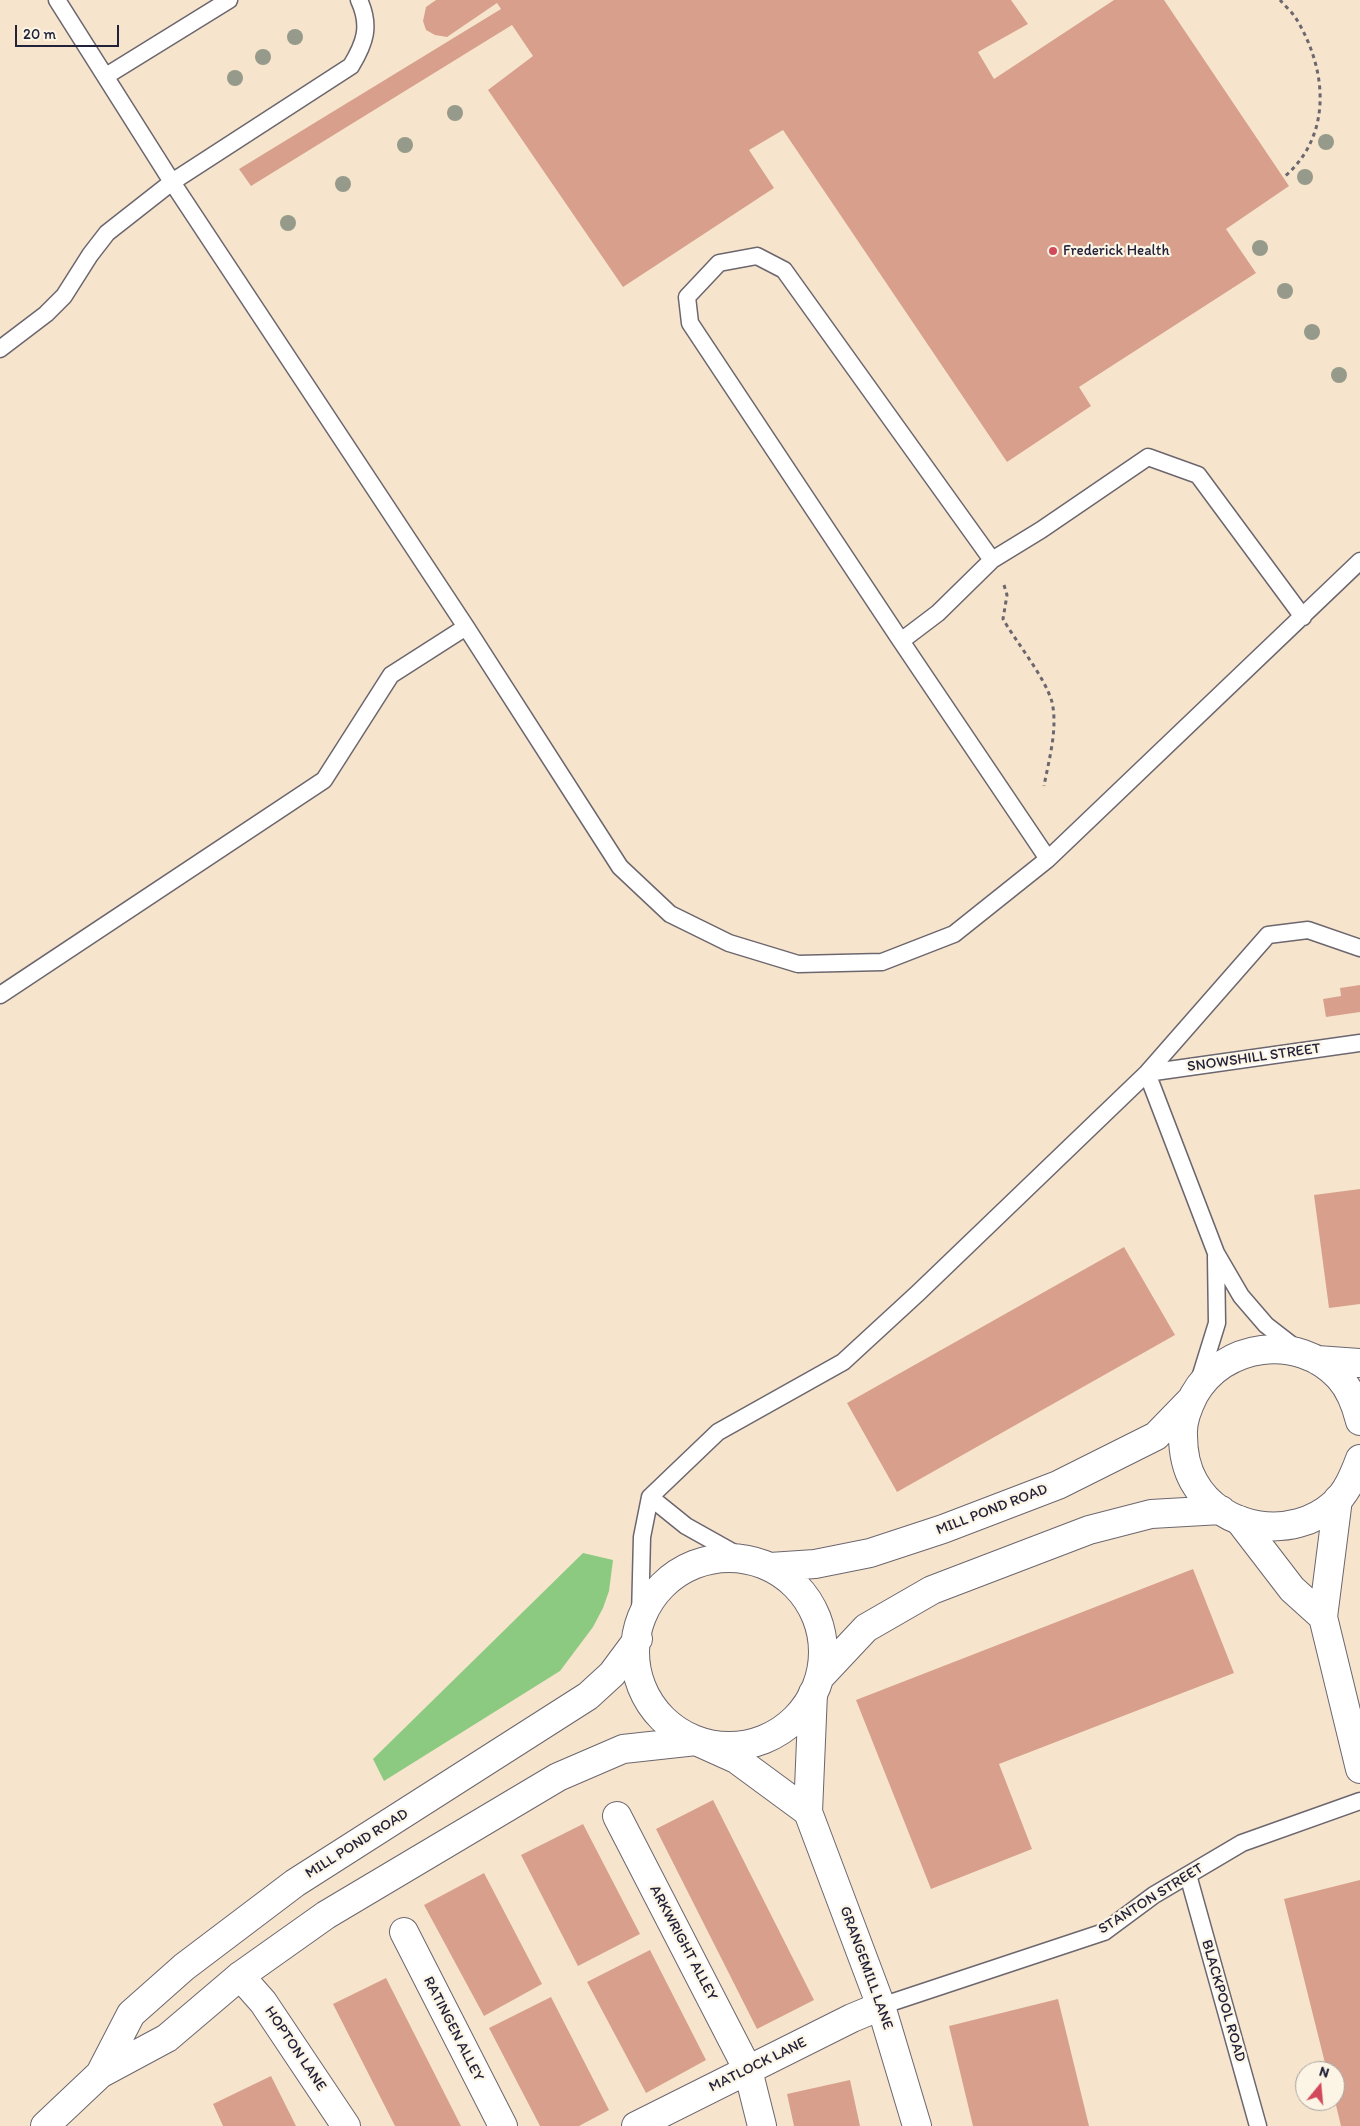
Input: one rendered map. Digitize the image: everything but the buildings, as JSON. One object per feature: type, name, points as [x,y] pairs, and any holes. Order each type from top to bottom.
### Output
[{"type":"street","name":"MILL POND ROAD","points":[[1353,1479],[1335,1504],[1312,1519],[1285,1527],[1257,1526],[1230,1515],[1209,1502],[1194,1482],[1185,1458],[1182,1432],[1193,1398],[1200,1385],[1218,1366],[1240,1354],[1265,1348],[1360,1363]]},
{"type":"street","points":[[1308,1356],[1339,1377],[1354,1400],[1360,1421]]},
{"type":"street","name":"MILL POND ROAD","points":[[100,2074],[131,2014],[184,1967],[295,1884],[588,1696],[612,1674],[639,1629],[652,1596],[671,1577],[694,1564],[719,1558],[758,1563],[815,1564],[870,1553],[943,1529],[1058,1485],[1156,1436],[1193,1398]]},
{"type":"street","points":[[1353,1479],[1324,1617],[1360,1769]]},
{"type":"street","name":"MILL POND ROAD","points":[[816,1685],[866,1628],[932,1590],[1088,1530],[1151,1514],[1230,1515]]},
{"type":"street","points":[[1230,1515],[1292,1589],[1324,1617]]},
{"type":"street","name":"MILL POND ROAD","points":[[45,2126],[100,2074],[166,2038],[240,1976],[326,1915],[558,1778],[623,1749],[696,1741],[721,1746],[747,1745],[772,1736],[793,1721],[810,1701],[816,1685],[823,1651],[819,1626],[808,1602],[792,1582],[758,1563]]},
{"type":"street","name":"MILL POND ROAD","points":[[639,1629],[634,1659],[638,1678],[646,1698],[657,1714],[696,1741]]},
{"type":"street","points":[[808,1812],[816,1685]]},
{"type":"street","points":[[696,1741],[736,1759],[808,1812]]},
{"type":"street","name":"GRANGEMILL LANE","points":[[808,1812],[881,2006],[917,2126]]},
{"type":"street","name":"ARKWRIGHT ALLEY","points":[[617,1816],[748,2070],[762,2126]]},
{"type":"street","name":"RATINGEN ALLEY","points":[[404,1932],[503,2126]]},
{"type":"street","name":"HOPTON LANE","points":[[240,1976],[263,2002],[346,2126]]},
{"type":"street","name":"MATLOCK LANE","points":[[636,2126],[881,2006]]},
{"type":"lane","points":[[56,0],[172,182],[466,627],[620,867],[670,914],[729,943],[798,964],[882,962],[954,934],[1048,859],[1303,617],[1360,560]]},
{"type":"lane","points":[[106,76],[230,0]]},
{"type":"lane","points":[[0,348],[46,314],[64,296],[90,255],[107,233],[172,182],[351,66],[363,46],[366,16],[359,0]]},
{"type":"lane","points":[[992,560],[784,270],[757,256],[719,263],[687,297],[690,323],[1048,859]]},
{"type":"lane","points":[[901,641],[938,613],[992,560],[1041,530],[1148,457],[1198,475],[1303,617]]},
{"type":"lane","points":[[0,995],[324,780],[391,675],[466,627]]},
{"type":"lane","points":[[639,1629],[642,1537],[650,1497],[718,1432],[843,1362],[918,1294],[1148,1073],[1268,935],[1308,930],[1360,948]]},
{"type":"lane","name":"SNOWSHILL STREET","points":[[1148,1073],[1360,1043]]},
{"type":"lane","points":[[1148,1073],[1216,1254],[1241,1296],[1266,1325],[1308,1356]]},
{"type":"lane","points":[[1193,1398],[1217,1322],[1216,1254]]},
{"type":"lane","points":[[650,1497],[686,1526],[758,1563]]},
{"type":"lane","name":"STANTON STREET","points":[[881,2006],[1104,1932],[1154,1895],[1242,1843],[1360,1801]]},
{"type":"lane","name":"BLACKPOOL ROAD","points":[[1188,1875],[1258,2126]]},
{"type":"path","points":[[1280,0],[1297,19],[1309,46],[1320,77],[1321,99],[1316,133],[1298,165],[1283,178]]},
{"type":"path","points":[[992,560],[1007,595],[1002,619],[1044,685],[1052,702],[1053,739],[1044,786]]},
{"type":"green space","points":[[583,1553],[613,1560],[609,1591],[593,1627],[560,1671],[384,1781],[373,1759]]},
{"type":"place","name":"Frederick Health","points":[[1053,251]]}]
